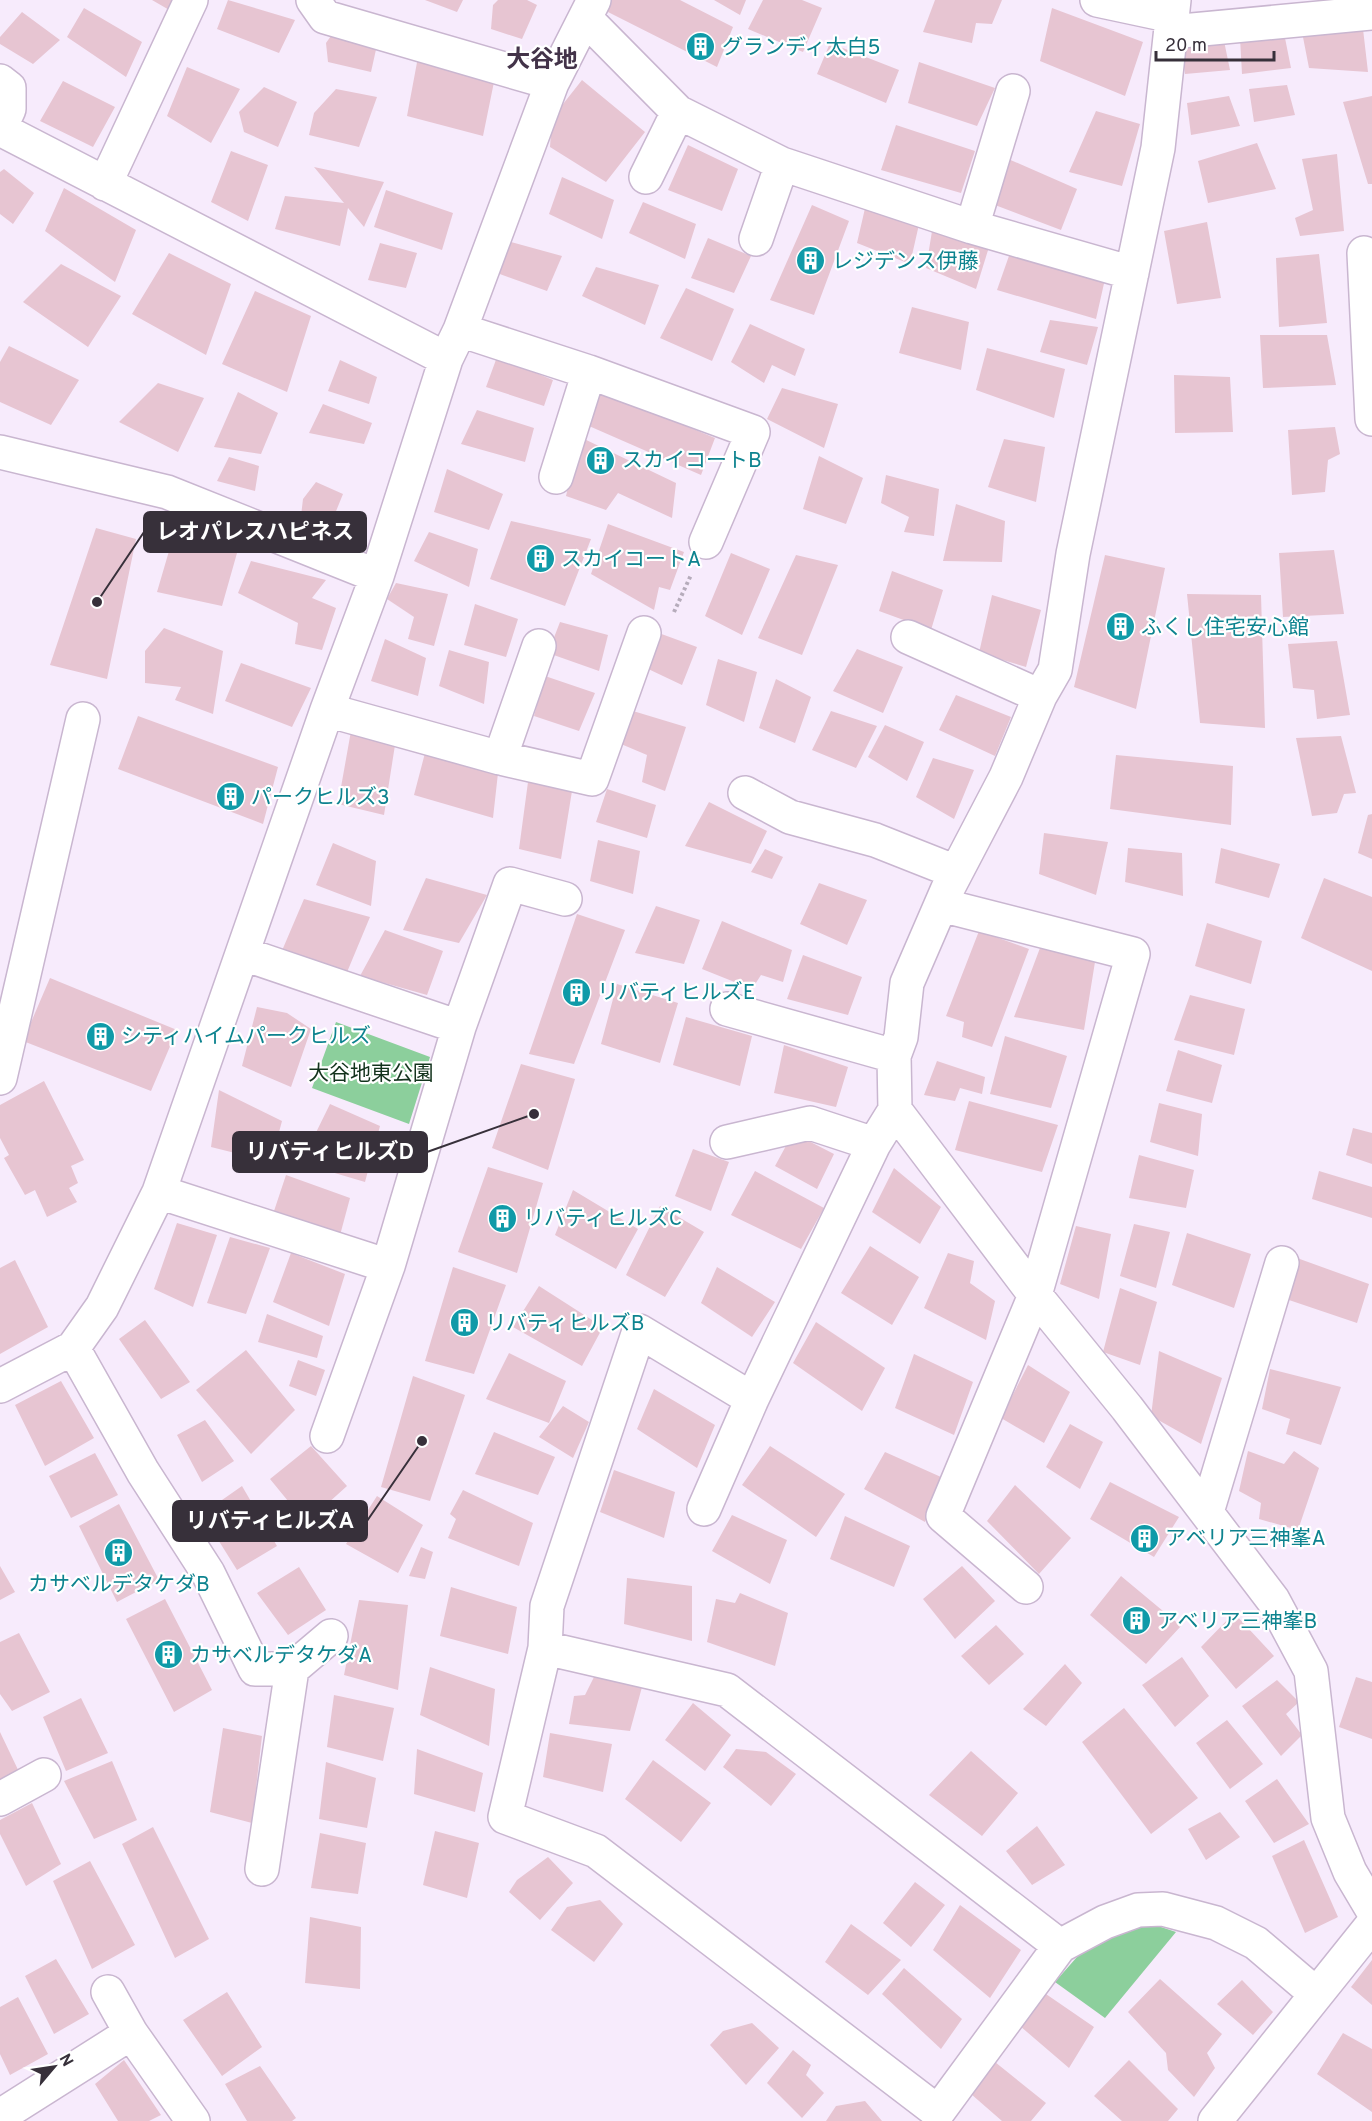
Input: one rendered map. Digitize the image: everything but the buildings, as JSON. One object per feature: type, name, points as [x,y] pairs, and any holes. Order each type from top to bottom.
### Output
[{"type":"street","points":[[105,184],[191,0]]},
{"type":"street","points":[[313,0],[325,17],[552,83]]},
{"type":"street","points":[[1097,0],[1172,16],[1372,14]]},
{"type":"street","points":[[0,1386],[73,1348],[102,1307],[159,1192],[244,954],[327,710],[377,576],[446,359],[460,330],[552,83],[590,10],[678,112],[782,164],[972,227],[1132,273]]},
{"type":"street","points":[[704,1509],[752,1399],[874,1144],[895,1110],[894,1056],[901,1037],[907,983],[957,872],[1006,777],[1040,696],[1055,670],[1074,554],[1158,148],[1172,16]]},
{"type":"street","points":[[0,81],[9,88],[9,109],[0,129],[446,359]]},
{"type":"street","points":[[972,227],[1013,91]]},
{"type":"street","points":[[646,177],[678,112]]},
{"type":"street","points":[[756,240],[782,164]]},
{"type":"street","points":[[1364,253],[1372,419]]},
{"type":"street","points":[[460,330],[589,372],[753,432],[706,542]]},
{"type":"street","points":[[556,477],[589,372]]},
{"type":"street","points":[[0,452],[167,492],[377,576]]},
{"type":"street","points":[[327,710],[500,758],[592,779],[644,633]]},
{"type":"street","points":[[908,637],[1040,696]]},
{"type":"street","points":[[500,758],[539,646]]},
{"type":"street","points":[[0,1078],[82,719]]},
{"type":"street","points":[[746,793],[790,817],[875,840],[957,872]]},
{"type":"street","points":[[327,1436],[388,1266],[459,1027],[510,884],[565,899]]},
{"type":"street","points":[[941,906],[1133,954],[1035,1295],[943,1516],[1026,1587]]},
{"type":"street","points":[[244,954],[459,1027]]},
{"type":"street","points":[[727,1009],[894,1056]]},
{"type":"street","points":[[895,1110],[1035,1295],[1127,1408],[1273,1600],[1311,1671],[1328,1818],[1350,1872],[1372,1909]]},
{"type":"street","points":[[727,1142],[810,1122],[874,1144]]},
{"type":"street","points":[[159,1192],[388,1266]]},
{"type":"street","points":[[1207,1512],[1282,1263]]},
{"type":"street","points":[[752,1399],[639,1331],[547,1606],[545,1648],[505,1817],[596,1851],[938,2112],[1060,1946],[1105,1922],[1138,1910],[1163,1909],[1216,1923],[1256,1943],[1316,1994]]},
{"type":"street","points":[[73,1348],[143,1472],[208,1573],[255,1669],[292,1669],[331,1636]]},
{"type":"street","points":[[545,1648],[727,1690],[1060,1946]]},
{"type":"street","points":[[262,1869],[292,1669]]},
{"type":"street","points":[[0,1798],[44,1775]]},
{"type":"street","points":[[1215,2121],[1372,1925]]},
{"type":"street","points":[[108,1992],[131,2033],[193,2121]]},
{"type":"street","points":[[0,2116],[131,2033]]},
{"type":"path","points":[[644,633],[651,623],[671,617],[706,542]]},
{"type":"green space","name":"大谷地東公園","points":[[336,1022],[430,1057],[409,1124],[312,1088]]},
{"type":"green space","points":[[1152,1924],[1176,1932],[1105,2018],[1055,1982],[1084,1949],[1112,1934]]},
{"type":"place","name":"グランディ太白5","points":[[701,47]]},
{"type":"place","name":"レジデンス伊藤","points":[[811,261]]},
{"type":"place","name":"スカイコートB","points":[[601,460]]},
{"type":"place","name":"スカイコートA","points":[[540,559]]},
{"type":"place","name":"レオパレスハピネス","points":[[97,602]]},
{"type":"place","name":"ふくし住宅安心館","points":[[1120,627]]},
{"type":"place","name":"パークヒルズ3","points":[[230,797]]},
{"type":"place","name":"リバティヒルズE","points":[[576,992]]},
{"type":"place","name":"シティハイムパークヒルズ","points":[[100,1036]]},
{"type":"place","name":"リバティヒルズD","points":[[534,1114]]},
{"type":"place","name":"リバティヒルズC","points":[[502,1218]]},
{"type":"place","name":"リバティヒルズB","points":[[464,1323]]},
{"type":"place","name":"リバティヒルズA","points":[[422,1441]]},
{"type":"place","name":"アベリア三神峯A","points":[[1144,1538]]},
{"type":"place","name":"カサベルデタケダB","points":[[119,1553]]},
{"type":"place","name":"アベリア三神峯B","points":[[1136,1621]]},
{"type":"place","name":"カサベルデタケダA","points":[[169,1655]]},
{"type":"district","name":"大谷地","points":[[542,59]]}]
